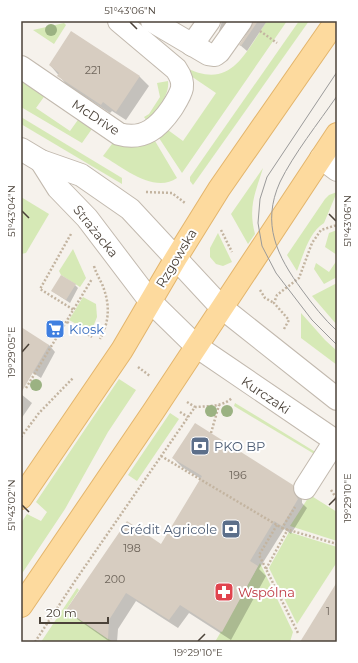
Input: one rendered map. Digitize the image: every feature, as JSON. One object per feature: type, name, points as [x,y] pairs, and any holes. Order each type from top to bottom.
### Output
[{"type":"main road","name":"Rzgowska","points":[[21,498],[119,355],[150,301],[219,189],[336,21]]},
{"type":"main road","points":[[21,606],[222,307],[329,164],[337,134]]},
{"type":"street","name":"McDrive","points":[[21,67],[119,134],[133,136],[152,131],[163,122],[179,97],[182,90],[181,76],[176,69],[119,21]]},
{"type":"street","points":[[152,21],[175,27],[192,44],[208,54],[215,55],[247,24]]},
{"type":"street","points":[[192,44],[209,21]]},
{"type":"street","name":"Strażacka","points":[[21,149],[41,161],[81,175],[120,201],[130,209],[222,307]]},
{"type":"street","name":"Strażacka","points":[[41,161],[58,188],[87,218],[150,301],[196,346]]},
{"type":"street","points":[[222,307],[337,399]]},
{"type":"street","name":"Kurczaki","points":[[196,346],[238,389],[336,441]]},
{"type":"street","points":[[302,495],[336,441]]},
{"type":"path","points":[[247,24],[278,43]]},
{"type":"path","points":[[270,345],[288,325],[289,320],[274,303],[277,295],[299,278],[312,243],[321,230],[337,226]]},
{"type":"path","points":[[72,232],[40,289],[74,310]]},
{"type":"path","points":[[26,388],[92,279]]},
{"type":"path","points":[[67,322],[92,337]]},
{"type":"path","points":[[99,341],[195,407],[227,403],[238,389]]},
{"type":"path","points":[[210,433],[219,405]]},
{"type":"path","points":[[35,642],[75,581],[195,407]]},
{"type":"path","points":[[161,456],[282,528],[337,544]]},
{"type":"path","points":[[282,528],[302,495]]},
{"type":"path","points":[[277,525],[259,555],[298,633]]},
{"type":"path","points":[[266,569],[288,530]]},
{"type":"green space","points":[[267,21],[287,21],[182,173],[159,138],[168,130],[183,141],[216,93],[188,74],[183,66],[199,73],[213,75],[224,72],[234,66],[243,57]]},
{"type":"green space","points":[[299,21],[309,21],[193,185],[190,181],[190,177]]},
{"type":"green space","points":[[64,23],[66,25],[54,44],[33,30]]},
{"type":"green space","points":[[21,77],[46,94],[36,108],[70,131],[80,117],[94,126],[82,143],[21,107]]},
{"type":"green space","points":[[168,81],[165,98],[158,109],[147,121],[144,117],[149,114],[160,97],[157,83]]},
{"type":"green space","points":[[21,117],[122,178],[122,184],[21,124]]},
{"type":"green space","points":[[115,140],[145,144],[155,141],[177,178],[168,182],[158,183],[148,181],[119,166],[103,156]]},
{"type":"green space","points":[[263,168],[252,208],[255,234],[248,244],[231,214]]},
{"type":"green space","points":[[337,192],[324,223],[310,238],[297,271],[287,255],[325,199],[329,195]]},
{"type":"green space","points":[[21,197],[49,214],[26,253],[21,254]]},
{"type":"green space","points":[[337,230],[337,255],[325,247],[329,233]]},
{"type":"green space","points":[[218,233],[232,262],[223,266],[216,264],[210,257],[210,248]]},
{"type":"green space","points":[[73,249],[86,278],[80,287],[61,275],[59,271]]},
{"type":"green space","points":[[337,260],[337,277],[324,284],[314,269],[316,263],[329,272]]},
{"type":"green space","points":[[337,283],[337,325],[312,296]]},
{"type":"green space","points":[[83,297],[96,304],[97,317],[91,332],[69,320]]},
{"type":"green space","points":[[301,313],[337,351],[337,365],[301,338]]},
{"type":"green space","points":[[119,379],[136,390],[108,432],[65,509],[21,575],[21,523],[27,514],[41,521],[47,512],[36,502]]},
{"type":"green space","points":[[235,403],[322,456],[316,455],[234,406]]},
{"type":"green space","points":[[170,413],[179,419],[137,481],[128,475]]},
{"type":"green space","points":[[310,495],[337,512],[337,541],[290,526]]},
{"type":"green space","points":[[289,532],[337,547],[337,562],[297,624],[269,568]]},
{"type":"green space","points":[[260,563],[293,632],[290,642],[215,642]]},
{"type":"green space","points":[[77,588],[79,590],[66,610],[113,642],[41,642]]},
{"type":"building","points":[[253,21],[258,21],[241,46],[239,45],[251,28]]},
{"type":"building","points":[[71,31],[140,76],[116,112],[103,102],[101,105],[57,76],[59,73],[49,65]]},
{"type":"building","points":[[61,275],[76,284],[66,300],[51,291]]},
{"type":"building","points":[[21,327],[49,345],[21,393]]},
{"type":"building","points":[[195,423],[293,485],[294,493],[298,499],[282,526],[274,521],[250,561],[258,566],[222,632],[180,605],[169,620],[126,593],[109,620],[108,639],[66,610],[127,521],[161,544],[202,476],[172,458]]},
{"type":"building","points":[[337,582],[337,642],[300,642]]},
{"type":"tram line","points":[[337,72],[267,177],[260,199],[258,223],[262,246],[276,273],[312,320],[337,345]]},
{"type":"tram line","points":[[337,96],[285,172],[274,197],[272,212],[274,239],[285,265],[310,301],[337,331]]},
{"type":"place","name":"Kiosk","points":[[55,329]]},
{"type":"place","name":"PKO BP","points":[[200,446]]},
{"type":"place","name":"Crédit Agricole","points":[[231,529]]},
{"type":"place","name":"Wspólna","points":[[224,592]]}]
